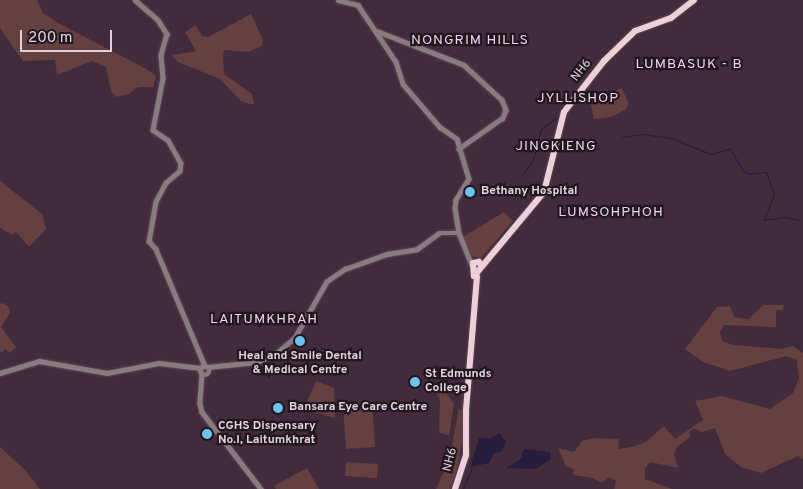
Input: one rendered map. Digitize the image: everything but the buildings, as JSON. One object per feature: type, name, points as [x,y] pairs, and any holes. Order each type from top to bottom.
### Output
[{"type":"highway","name":"NH6","points":[[456,489],[466,455],[466,410],[477,262],[544,192],[564,112],[604,61],[635,31],[671,18],[694,0]]},
{"type":"street","points":[[135,0],[158,20],[167,34],[161,55],[161,89],[152,130],[172,145],[181,167],[166,183],[156,202],[148,236],[204,369],[209,374]]},
{"type":"street","points":[[338,0],[356,4],[376,30],[396,62],[403,84],[440,126],[457,139],[469,180],[455,202],[459,233],[477,262]]},
{"type":"street","points":[[376,30],[464,65],[502,100],[506,110],[503,118],[459,149]]},
{"type":"street","points":[[0,373],[39,362],[82,371],[111,373],[159,363],[204,369],[257,362],[286,346],[302,326],[325,283],[333,276],[371,259],[417,248],[439,233],[459,233]]},
{"type":"street","points":[[201,383],[214,367]]},
{"type":"street","points":[[204,369],[209,374]]},
{"type":"street","points":[[204,369],[201,383],[202,412],[261,489]]},
{"type":"shaded area","points":[[0,0],[37,0],[43,13],[58,23],[150,71],[156,76],[153,87],[138,87],[129,94],[116,97],[111,91],[106,67],[92,61],[57,75],[55,60],[23,61],[0,28]]},
{"type":"shaded area","points":[[251,14],[263,40],[262,46],[248,52],[224,50],[223,57],[224,74],[252,94],[254,104],[241,101],[220,79],[178,62],[172,55],[196,51],[185,32],[196,25],[202,36],[208,37]]},
{"type":"shaded area","points":[[622,88],[629,104],[625,110],[611,117],[594,119],[590,101]]},
{"type":"shaded area","points":[[0,181],[42,214],[46,229],[29,247],[16,232],[13,235],[0,228]]},
{"type":"shaded area","points":[[504,212],[513,221],[481,258],[472,256],[463,237]]},
{"type":"shaded area","points":[[3,303],[9,307],[10,313],[1,327],[16,347],[10,353],[5,349],[2,353],[0,351],[0,304]]},
{"type":"shaded area","points":[[763,305],[784,305],[783,310],[776,310],[776,327],[724,325],[720,332],[722,341],[733,345],[782,349],[793,346],[803,353],[803,459],[798,456],[761,473],[741,467],[725,454],[715,428],[702,432],[693,428],[689,432],[690,437],[677,447],[674,454],[678,468],[650,462],[645,468],[645,479],[672,489],[614,489],[616,481],[609,477],[602,483],[593,478],[573,475],[574,469],[566,466],[558,448],[574,452],[582,441],[594,438],[619,439],[618,449],[632,447],[646,442],[664,426],[675,439],[703,420],[695,401],[722,396],[770,409],[793,393],[799,379],[797,360],[786,356],[730,371],[703,362],[685,349],[717,307],[730,306],[734,317],[749,319]]},
{"type":"shaded area","points":[[316,381],[334,388],[335,418],[304,409]]},
{"type":"shaded area","points":[[441,387],[454,403],[449,435],[439,433],[440,401],[436,391]]},
{"type":"shaded area","points":[[372,402],[375,447],[346,449],[343,404]]},
{"type":"shaded area","points":[[459,408],[463,411],[463,434],[457,470],[450,489],[436,489],[450,458]]},
{"type":"shaded area","points":[[499,433],[506,442],[501,452],[494,453],[489,463],[470,467],[479,438],[491,438]]},
{"type":"shaded area","points":[[0,447],[26,471],[40,489],[0,489]]},
{"type":"shaded area","points":[[525,449],[550,452],[551,459],[536,469],[506,468],[522,458],[522,451]]},
{"type":"shaded area","points":[[346,462],[378,464],[377,478],[345,476]]},
{"type":"shaded area","points":[[307,468],[319,489],[276,489],[274,486]]},
{"type":"waterway","points":[[523,174],[533,160],[541,129],[559,116]]},
{"type":"waterway","points":[[622,137],[643,134],[671,138],[711,154],[730,149],[743,171],[748,174],[766,172],[774,194],[764,220],[784,217],[799,220]]},
{"type":"waterway","points":[[463,489],[472,468]]},
{"type":"place","name":"Bethany Hospital","points":[[470,192]]},
{"type":"place","name":"Heal and Smile Dental & Medical Centre","points":[[300,341]]},
{"type":"place","name":"St Edmunds College","points":[[415,382]]},
{"type":"place","name":"Bansara Eye Care Centre","points":[[278,408]]},
{"type":"place","name":"CGHS Dispensary No.I, Laitumkhrat","points":[[207,434]]},
{"type":"district","name":"NONGRIM HILLS","points":[[470,41]]},
{"type":"district","name":"LUMBASUK - B","points":[[689,65]]},
{"type":"district","name":"JYLLISHOP","points":[[578,99]]},
{"type":"district","name":"JINGKIENG","points":[[556,147]]},
{"type":"district","name":"LUMSOHPHOH","points":[[611,213]]},
{"type":"district","name":"LAITUMKHRAH","points":[[264,320]]}]
